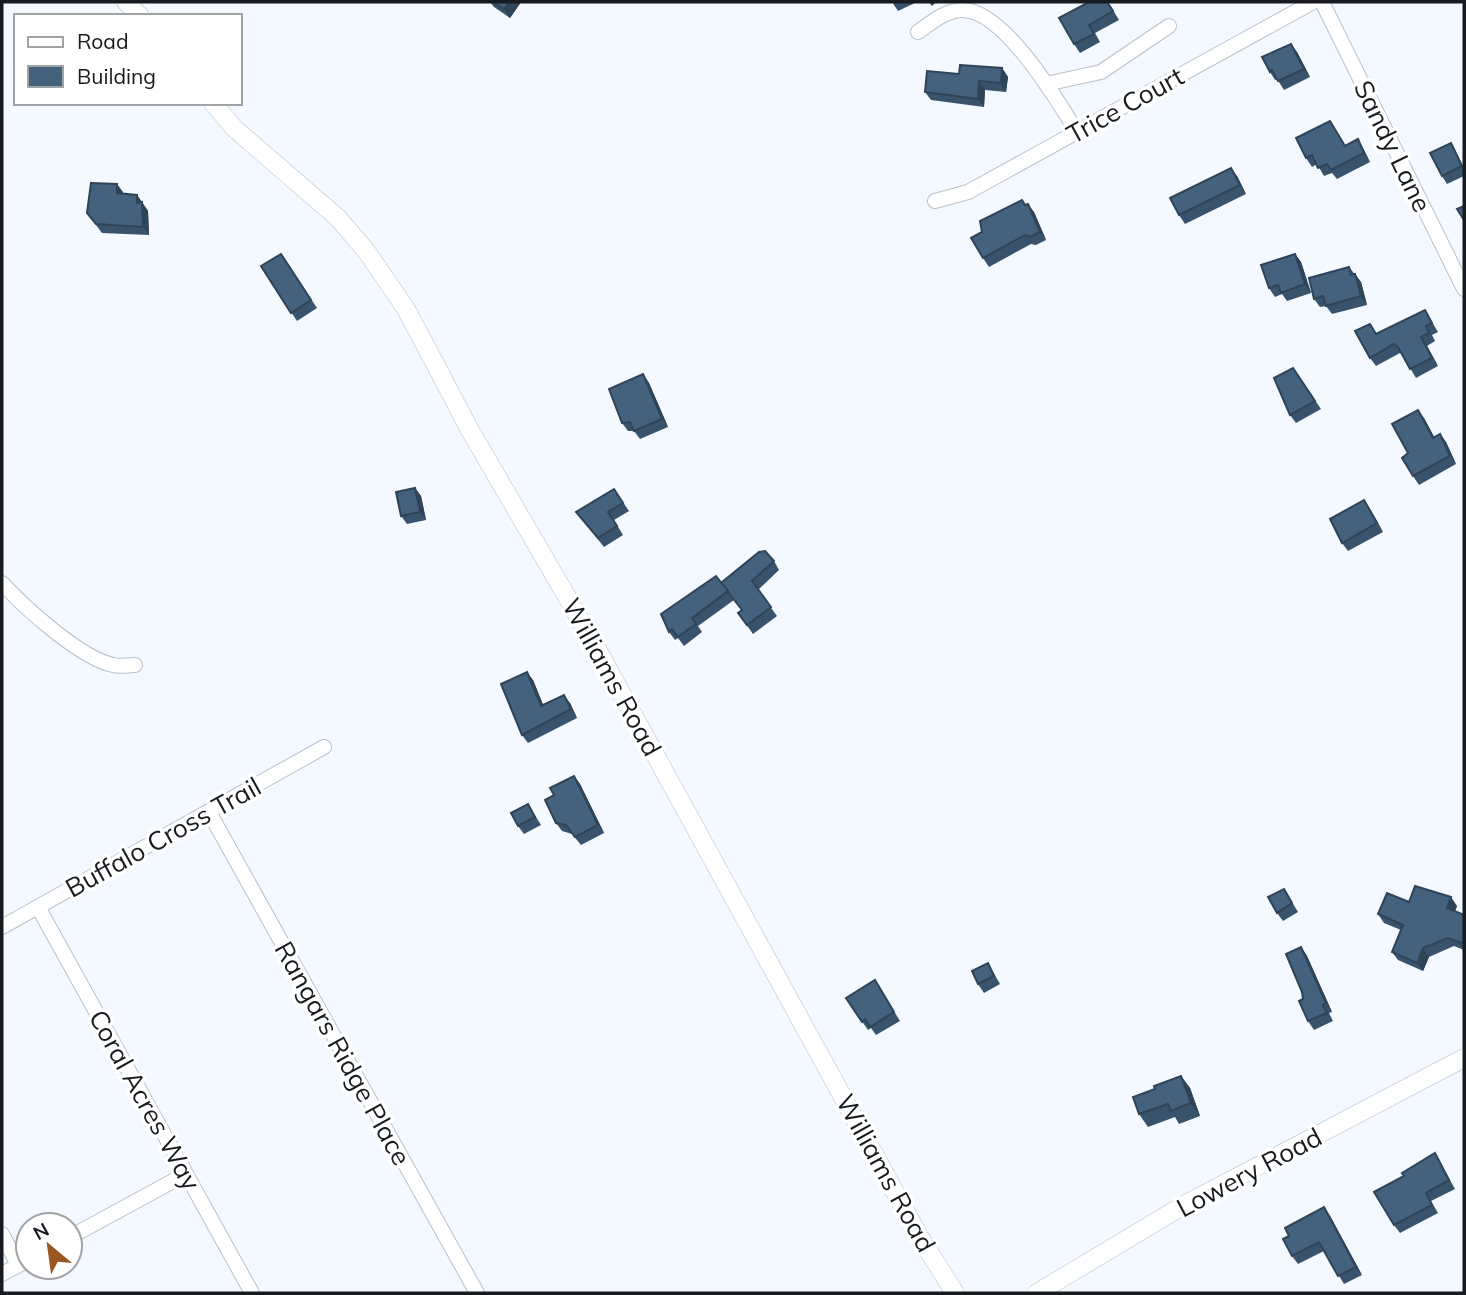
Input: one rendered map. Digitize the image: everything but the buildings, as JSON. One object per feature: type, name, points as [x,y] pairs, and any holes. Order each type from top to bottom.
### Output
[{"type":"street","name":"Trice Court","points":[[935,201],[968,192],[1313,2]]},
{"type":"street","name":"Sandy Lane","points":[[1322,2],[1464,289]]},
{"type":"street","points":[[918,32],[939,16],[960,10],[976,12],[999,27],[1046,84],[1076,132]]},
{"type":"street","points":[[1046,84],[1101,72],[1169,26]]},
{"type":"street","name":"Williams Road","points":[[215,105],[234,128],[338,218],[368,252],[406,309],[471,432],[595,645],[913,1224],[955,1293]]},
{"type":"street","points":[[2,583],[55,631],[84,650],[113,665],[135,664]]},
{"type":"street","name":"Buffalo Cross Trail","points":[[2,926],[324,747]]},
{"type":"street","name":"Rangars Ridge Place","points":[[209,812],[477,1293]]},
{"type":"street","name":"Coral Acres Way","points":[[38,906],[252,1293]]},
{"type":"street","name":"Lowery Road","points":[[1037,1293],[1184,1205],[1464,1058]]},
{"type":"street","points":[[84,1229],[186,1174]]},
{"type":"street","points":[[2,1234],[14,1250]]}]
